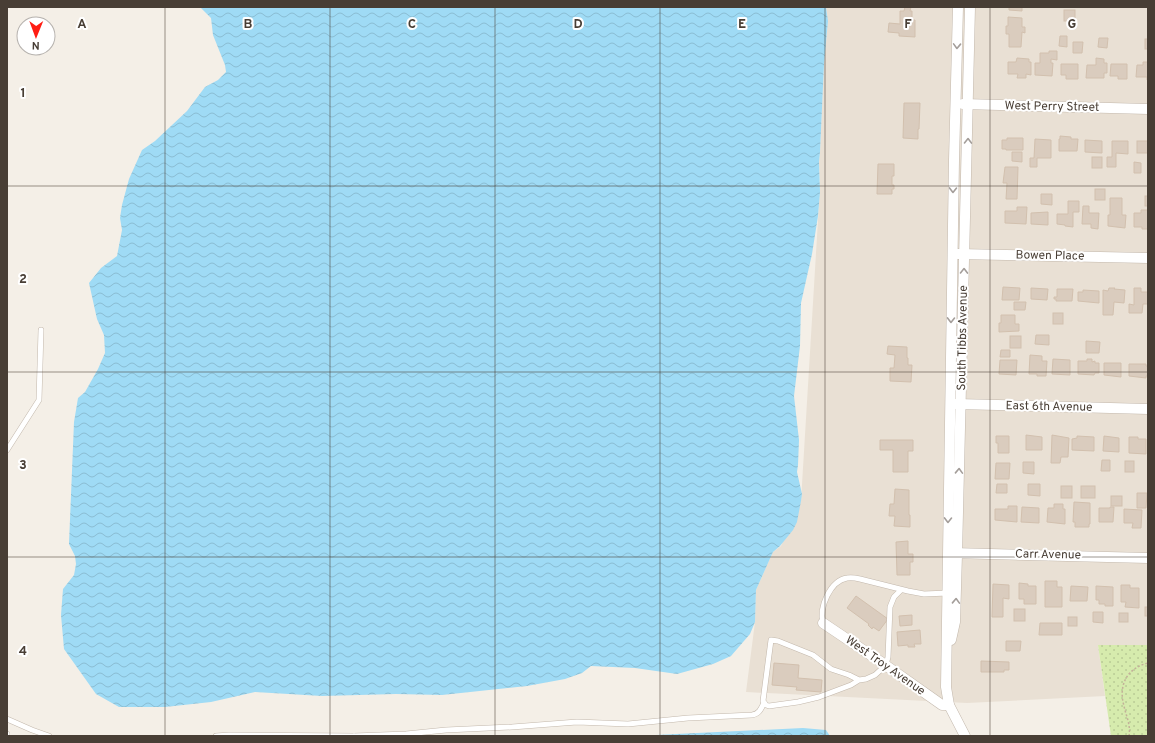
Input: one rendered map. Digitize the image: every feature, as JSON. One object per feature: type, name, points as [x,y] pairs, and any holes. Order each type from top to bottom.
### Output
[{"type":"street","name":"South Tibbs Avenue","points":[[946,667],[955,622],[952,554],[950,404],[958,7]]},
{"type":"street","name":"South Tibbs Avenue","points":[[965,736],[949,705],[946,687],[946,667],[948,593],[952,554],[961,405],[969,105],[970,7]]},
{"type":"street","name":"West Perry Street","points":[[955,104],[1148,109]]},
{"type":"street","name":"Bowen Place","points":[[952,254],[1148,258]]},
{"type":"street","name":"East 6th Avenue","points":[[950,404],[1148,409]]},
{"type":"street","name":"Carr Avenue","points":[[952,554],[1148,558]]},
{"type":"street","name":"West Troy Avenue","points":[[823,623],[942,705],[949,705]]},
{"type":"lane","points":[[7,450],[39,400],[41,330]]},
{"type":"lane","points":[[823,623],[821,617],[822,609],[827,596],[837,583],[846,578],[853,577],[902,590],[924,594],[948,593]]},
{"type":"lane","points":[[764,703],[769,706],[779,705],[819,697],[875,675],[886,665],[888,657],[890,608],[894,597],[902,590]]},
{"type":"lane","points":[[216,736],[354,736],[406,734],[577,722],[628,724],[688,718],[752,715],[759,712],[764,703],[763,697],[771,640],[778,641],[813,654],[831,669],[859,680]]},
{"type":"lane","points":[[7,719],[49,736]]},
{"type":"path","points":[[1129,736],[1129,725],[1123,704],[1123,688],[1125,678],[1133,670],[1148,663]]},
{"type":"shaded area","points":[[826,7],[1148,7],[1148,645],[1098,645],[1105,696],[967,703],[746,692],[755,622],[756,590],[773,552],[781,546],[801,501],[820,187],[819,162],[824,64],[828,21]]},
{"type":"green space","points":[[1098,645],[1148,645],[1148,736],[1111,736]]},
{"type":"water","points":[[200,7],[826,7],[828,21],[824,64],[819,162],[820,192],[812,254],[801,303],[800,346],[794,396],[799,440],[797,472],[802,494],[801,501],[797,522],[793,530],[773,552],[756,590],[755,622],[750,634],[731,656],[713,664],[677,674],[635,668],[591,666],[582,673],[565,679],[527,686],[442,695],[396,694],[322,696],[255,692],[211,702],[165,707],[119,707],[96,694],[64,649],[61,615],[63,589],[74,575],[76,564],[75,556],[69,544],[74,422],[78,398],[85,392],[105,353],[104,335],[97,319],[89,283],[101,268],[117,256],[122,230],[120,218],[122,205],[129,179],[142,150],[155,141],[187,111],[205,87],[218,80],[226,72],[225,65],[213,35],[211,18]]},
{"type":"water","points":[[803,728],[826,730],[830,736],[635,736]]},
{"type":"building","points":[[905,7],[911,7],[910,11],[912,11],[912,20],[915,20],[915,37],[899,36],[899,33],[888,32],[889,23],[900,24],[900,11],[904,11]]},
{"type":"building","points":[[1009,7],[1022,7],[1022,11],[1009,10]]},
{"type":"building","points":[[1064,10],[1075,10],[1075,21],[1064,21]]},
{"type":"building","points":[[1008,17],[1022,18],[1022,27],[1025,27],[1025,33],[1022,32],[1021,47],[1009,47],[1009,34],[1006,34]]},
{"type":"building","points":[[1060,36],[1067,36],[1067,47],[1059,46]]},
{"type":"building","points":[[1099,38],[1108,38],[1107,48],[1098,47]]},
{"type":"building","points":[[1145,39],[1148,39],[1148,49],[1145,49]]},
{"type":"building","points":[[1073,42],[1083,42],[1082,53],[1073,53]]},
{"type":"building","points":[[1049,51],[1057,51],[1057,60],[1051,59],[1051,63],[1053,63],[1052,76],[1035,75],[1035,63],[1040,63],[1040,53],[1049,53]]},
{"type":"building","points":[[1017,58],[1029,59],[1029,62],[1031,62],[1031,75],[1026,74],[1026,78],[1017,78],[1018,74],[1008,74],[1008,62],[1016,62]]},
{"type":"building","points":[[1096,58],[1104,59],[1104,63],[1107,63],[1107,73],[1104,73],[1104,78],[1086,78],[1087,65],[1096,65]]},
{"type":"building","points":[[1143,62],[1148,62],[1148,80],[1147,77],[1136,77],[1137,65],[1143,65]]},
{"type":"building","points":[[1061,64],[1078,64],[1078,79],[1066,79],[1066,75],[1061,75]]},
{"type":"building","points":[[1111,64],[1127,64],[1127,79],[1118,79],[1118,76],[1110,76]]},
{"type":"building","points":[[904,103],[920,103],[918,139],[903,138]]},
{"type":"building","points":[[1060,136],[1078,139],[1077,151],[1059,151]]},
{"type":"building","points":[[1007,138],[1023,138],[1023,150],[1002,149],[1002,140],[1007,140]]},
{"type":"building","points":[[1035,139],[1051,140],[1051,158],[1037,158],[1037,167],[1030,167],[1030,158],[1034,158]]},
{"type":"building","points":[[1085,140],[1102,141],[1102,153],[1085,152]]},
{"type":"building","points":[[1112,141],[1128,141],[1128,154],[1116,153],[1116,167],[1107,167],[1107,157],[1112,157]]},
{"type":"building","points":[[1137,141],[1148,141],[1148,153],[1137,153]]},
{"type":"building","points":[[1012,152],[1022,152],[1022,162],[1012,161]]},
{"type":"building","points":[[1092,157],[1102,157],[1102,168],[1092,168]]},
{"type":"building","points":[[1134,162],[1141,163],[1141,173],[1134,173]]},
{"type":"building","points":[[878,164],[894,164],[892,185],[894,185],[894,189],[892,189],[892,194],[877,194]]},
{"type":"building","points":[[1005,167],[1018,167],[1017,199],[1006,199],[1007,183],[1003,183]]},
{"type":"building","points":[[1095,189],[1105,189],[1105,200],[1095,200]]},
{"type":"building","points":[[1041,194],[1052,194],[1052,205],[1041,204]]},
{"type":"building","points":[[1145,196],[1148,196],[1148,206],[1145,206]]},
{"type":"building","points":[[1110,198],[1122,198],[1122,215],[1126,215],[1125,228],[1108,226],[1108,215],[1110,215]]},
{"type":"building","points":[[1068,201],[1079,201],[1079,212],[1073,212],[1073,227],[1057,224],[1057,214],[1068,214]]},
{"type":"building","points":[[1083,206],[1089,206],[1089,213],[1099,213],[1098,229],[1091,228],[1091,224],[1082,224]]},
{"type":"building","points":[[1017,207],[1027,207],[1026,224],[1005,223],[1005,211],[1017,211]]},
{"type":"building","points":[[1141,210],[1148,210],[1148,229],[1134,227],[1134,213],[1141,213]]},
{"type":"building","points":[[1048,212],[1048,225],[1031,224],[1031,213]]},
{"type":"building","points":[[1003,287],[1020,288],[1019,300],[1002,300]]},
{"type":"building","points":[[1031,288],[1048,289],[1047,300],[1031,299]]},
{"type":"building","points":[[1109,288],[1125,290],[1124,303],[1114,302],[1113,315],[1103,315],[1103,290],[1108,291]]},
{"type":"building","points":[[1134,288],[1141,288],[1141,292],[1148,292],[1148,304],[1143,304],[1142,313],[1129,313],[1129,304],[1134,305]]},
{"type":"building","points":[[1057,289],[1073,289],[1072,301],[1056,301],[1054,297],[1057,297]]},
{"type":"building","points":[[1083,290],[1099,291],[1099,303],[1078,301],[1078,292],[1083,292]]},
{"type":"building","points":[[1014,302],[1026,302],[1025,310],[1014,310]]},
{"type":"building","points":[[1053,313],[1063,313],[1063,324],[1053,324]]},
{"type":"building","points":[[1001,315],[1015,315],[1015,324],[1019,324],[1019,331],[999,332]]},
{"type":"building","points":[[1036,335],[1049,335],[1049,345],[1035,344]]},
{"type":"building","points":[[1010,336],[1021,336],[1021,348],[1010,348]]},
{"type":"building","points":[[1086,341],[1100,342],[1099,353],[1086,353]]},
{"type":"building","points":[[888,346],[907,347],[908,365],[912,365],[911,382],[890,381],[890,368],[894,368],[895,355],[887,354]]},
{"type":"building","points":[[1001,350],[1010,350],[1010,357],[1000,357]]},
{"type":"building","points":[[1030,355],[1042,356],[1042,361],[1047,361],[1046,376],[1029,374]]},
{"type":"building","points":[[1053,359],[1070,360],[1070,375],[1052,374]]},
{"type":"building","points":[[1087,359],[1092,359],[1092,362],[1095,361],[1095,363],[1099,363],[1099,373],[1095,373],[1094,375],[1078,374],[1078,361],[1087,361]]},
{"type":"building","points":[[1000,360],[1017,360],[1016,375],[999,374]]},
{"type":"building","points":[[1104,363],[1121,363],[1121,377],[1104,375]]},
{"type":"building","points":[[1129,364],[1146,364],[1146,366],[1148,366],[1148,376],[1146,376],[1146,378],[1129,376]]},
{"type":"building","points":[[1026,435],[1042,437],[1042,450],[1026,450]]},
{"type":"building","points":[[1052,435],[1069,438],[1068,457],[1061,457],[1060,463],[1051,463]]},
{"type":"building","points":[[996,436],[1009,436],[1009,453],[998,453]]},
{"type":"building","points":[[1077,436],[1094,437],[1094,451],[1072,450],[1072,439],[1077,438]]},
{"type":"building","points":[[1104,436],[1119,438],[1119,452],[1103,451]]},
{"type":"building","points":[[1129,437],[1146,439],[1146,454],[1129,453]]},
{"type":"building","points":[[880,440],[913,440],[913,451],[908,451],[908,472],[893,472],[893,450],[880,450]]},
{"type":"building","points":[[1102,460],[1110,460],[1110,471],[1101,471]]},
{"type":"building","points":[[1125,461],[1134,461],[1134,472],[1125,472]]},
{"type":"building","points":[[1023,462],[1034,462],[1034,474],[1023,473]]},
{"type":"building","points":[[996,463],[1010,463],[1009,479],[995,479]]},
{"type":"building","points":[[997,484],[1007,484],[1007,493],[996,493]]},
{"type":"building","points":[[1028,484],[1040,484],[1040,496],[1028,495]]},
{"type":"building","points":[[1061,486],[1072,486],[1072,498],[1061,498]]},
{"type":"building","points":[[1081,486],[1095,486],[1095,498],[1081,498]]},
{"type":"building","points":[[895,489],[909,490],[910,527],[894,526],[895,516],[889,516],[890,504],[894,504]]},
{"type":"building","points":[[1137,493],[1147,493],[1146,508],[1137,508]]},
{"type":"building","points":[[1111,496],[1122,496],[1122,506],[1111,506]]},
{"type":"building","points":[[1074,502],[1090,503],[1089,527],[1075,527],[1075,522],[1073,522]]},
{"type":"building","points":[[1054,504],[1063,504],[1063,509],[1065,509],[1065,524],[1047,522],[1048,508],[1054,508]]},
{"type":"building","points":[[1008,506],[1017,506],[1017,522],[995,520],[995,509],[1008,509]]},
{"type":"building","points":[[1022,507],[1039,508],[1039,523],[1021,522]]},
{"type":"building","points":[[1114,507],[1113,522],[1099,522],[1099,508]]},
{"type":"building","points":[[1124,509],[1142,510],[1141,528],[1132,528],[1133,523],[1124,523]]},
{"type":"building","points":[[908,541],[908,554],[913,554],[913,562],[910,562],[910,575],[897,575],[896,542]]},
{"type":"building","points":[[1045,581],[1057,581],[1057,587],[1062,587],[1062,607],[1045,607]]},
{"type":"building","points":[[1019,583],[1028,584],[1028,586],[1036,586],[1036,604],[1024,604],[1024,599],[1019,599]]},
{"type":"building","points":[[993,584],[1009,585],[1009,599],[1003,598],[1003,617],[992,617]]},
{"type":"building","points":[[1121,585],[1130,585],[1130,588],[1139,588],[1139,608],[1125,607],[1126,602],[1121,602]]},
{"type":"building","points":[[1071,586],[1088,587],[1087,601],[1070,601]]},
{"type":"building","points":[[1096,586],[1113,587],[1113,606],[1099,604],[1099,600],[1096,600]]},
{"type":"building","points":[[856,596],[888,619],[879,631],[873,627],[872,629],[868,625],[869,624],[847,608]]},
{"type":"building","points":[[1145,607],[1148,607],[1148,616],[1145,616]]},
{"type":"building","points":[[1014,609],[1025,609],[1025,621],[1014,621]]},
{"type":"building","points":[[1093,612],[1103,612],[1103,623],[1093,622]]},
{"type":"building","points":[[1119,613],[1128,613],[1128,622],[1119,622]]},
{"type":"building","points":[[912,615],[912,625],[900,626],[899,616]]},
{"type":"building","points":[[1068,617],[1077,617],[1077,626],[1068,626]]},
{"type":"building","points":[[1040,623],[1062,623],[1062,635],[1039,635]]},
{"type":"building","points":[[920,630],[921,644],[914,644],[915,647],[908,647],[908,645],[898,646],[897,632]]},
{"type":"building","points":[[1006,641],[1021,641],[1020,651],[1006,651]]},
{"type":"building","points":[[981,661],[1009,662],[1009,670],[1004,670],[1004,672],[981,672]]},
{"type":"building","points":[[774,663],[799,665],[798,678],[822,680],[821,692],[796,690],[797,687],[772,685]]}]
